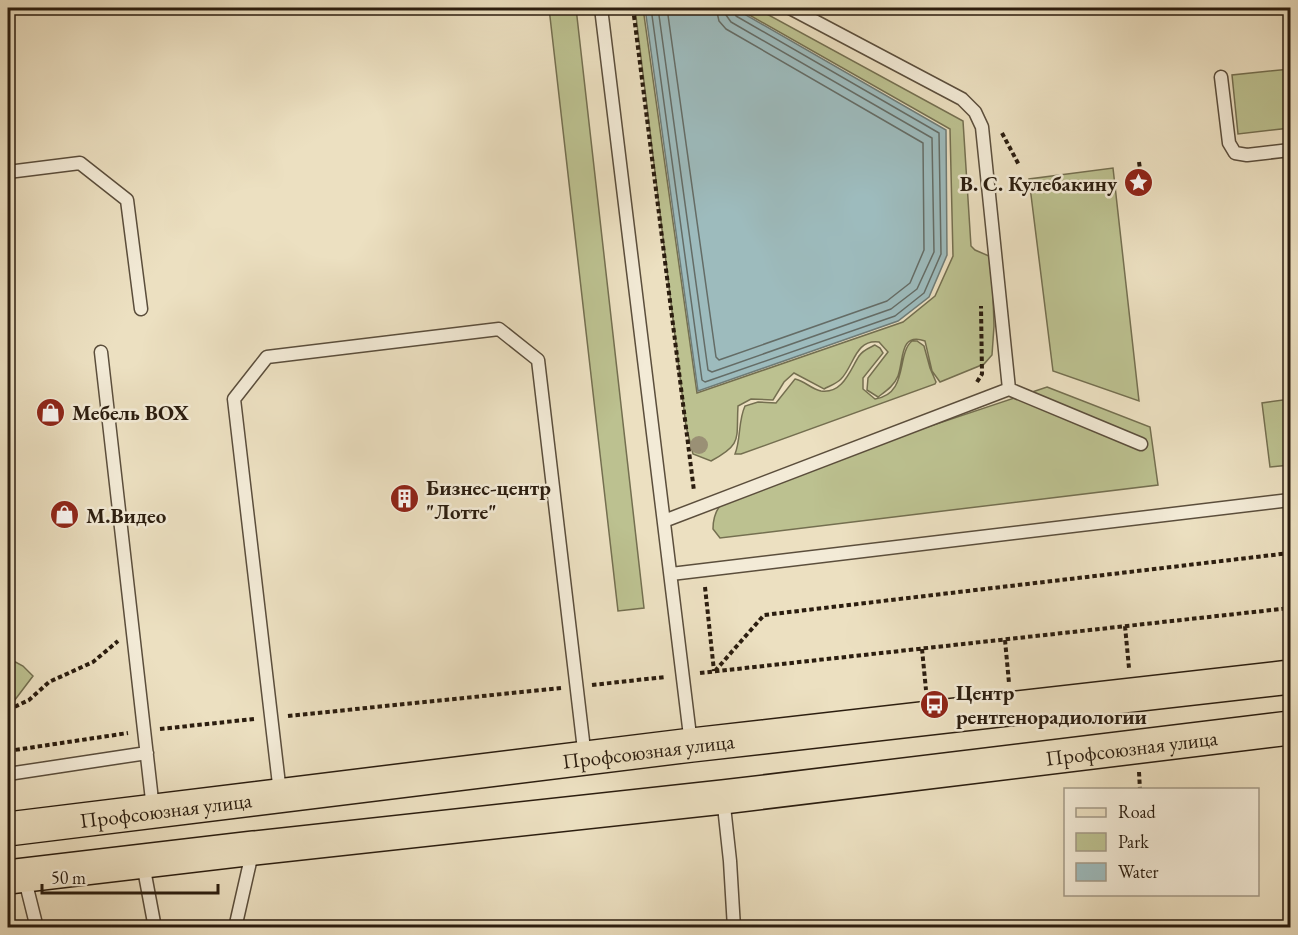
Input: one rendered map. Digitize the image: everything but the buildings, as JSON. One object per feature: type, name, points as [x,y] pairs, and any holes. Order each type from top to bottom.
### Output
[{"type":"main road","name":"Профсоюзная улица","points":[[8,829],[692,745],[1290,677]]},
{"type":"main road","name":"Профсоюзная улица","points":[[16,876],[723,797],[1290,728]]},
{"type":"lane","points":[[601,8],[692,745]]},
{"type":"lane","points":[[790,8],[962,99],[975,112],[982,127],[1009,389]]},
{"type":"lane","points":[[1221,77],[1229,143],[1235,153],[1247,155],[1290,150]]},
{"type":"lane","points":[[8,172],[80,163],[127,200],[141,309]]},
{"type":"lane","points":[[280,795],[234,399],[267,357],[499,329],[538,360],[585,758]]},
{"type":"lane","points":[[101,352],[146,730],[153,810]]},
{"type":"lane","points":[[664,521],[1009,389],[1141,444]]},
{"type":"lane","points":[[671,574],[1290,500]]},
{"type":"lane","points":[[8,774],[147,753]]},
{"type":"lane","points":[[723,797],[734,927]]},
{"type":"lane","points":[[235,927],[254,848]]},
{"type":"lane","points":[[143,861],[155,927]]},
{"type":"lane","points":[[16,876],[37,927]]},
{"type":"path","points":[[633,8],[693,491],[704,488]]},
{"type":"path","points":[[1139,162],[1142,182]]},
{"type":"path","points":[[968,390],[982,374],[980,298]]},
{"type":"path","points":[[714,672],[764,615],[1290,553]]},
{"type":"path","points":[[705,587],[714,672]]},
{"type":"path","points":[[8,751],[146,730],[577,687],[1290,608]]},
{"type":"path","points":[[8,710],[29,700],[49,682],[93,662],[133,628]]},
{"type":"path","points":[[1005,639],[1010,691]]},
{"type":"green space","points":[[549,8],[576,8],[644,608],[618,611]]},
{"type":"green space","points":[[635,8],[643,8],[697,393],[903,322],[935,296],[953,256],[950,129],[737,8],[756,8],[963,121],[971,246],[989,256],[992,266],[994,326],[992,355],[984,364],[940,382],[932,371],[925,341],[911,340],[904,349],[896,380],[878,397],[867,390],[868,378],[888,352],[879,342],[871,342],[860,349],[845,374],[835,384],[824,389],[794,373],[784,382],[773,400],[751,399],[738,406],[737,433],[733,445],[711,461],[693,454],[686,426]]},
{"type":"green space","points":[[1290,69],[1290,128],[1238,134],[1232,75]]},
{"type":"green space","points":[[1113,168],[1139,401],[1053,371],[1029,179]]},
{"type":"green space","points":[[912,341],[917,341],[924,346],[935,384],[741,454],[735,454],[745,406],[758,402],[776,403],[795,379],[821,391],[835,389],[845,380],[861,354],[875,345],[883,353],[863,378],[863,389],[875,399],[886,396],[897,382],[904,355]]},
{"type":"green space","points":[[1047,387],[1150,427],[1158,485],[720,538],[713,529],[719,506],[730,497],[751,486]]},
{"type":"green space","points":[[1290,399],[1290,465],[1270,467],[1262,403]]},
{"type":"green space","points":[[8,658],[23,666],[33,676],[8,709]]},
{"type":"water","points":[[645,8],[734,8],[946,130],[947,255],[929,297],[898,321],[698,391]]},
{"type":"place","name":"В. С. Кулебакину","points":[[1138,183]]},
{"type":"place","name":"Мебель BOX","points":[[51,412]]},
{"type":"place","name":"Бизнес-центр \"Лотте\"","points":[[405,499]]},
{"type":"place","name":"М.Видео","points":[[65,515]]},
{"type":"place","name":"Центр рентгенорадиологии","points":[[935,704]]}]
